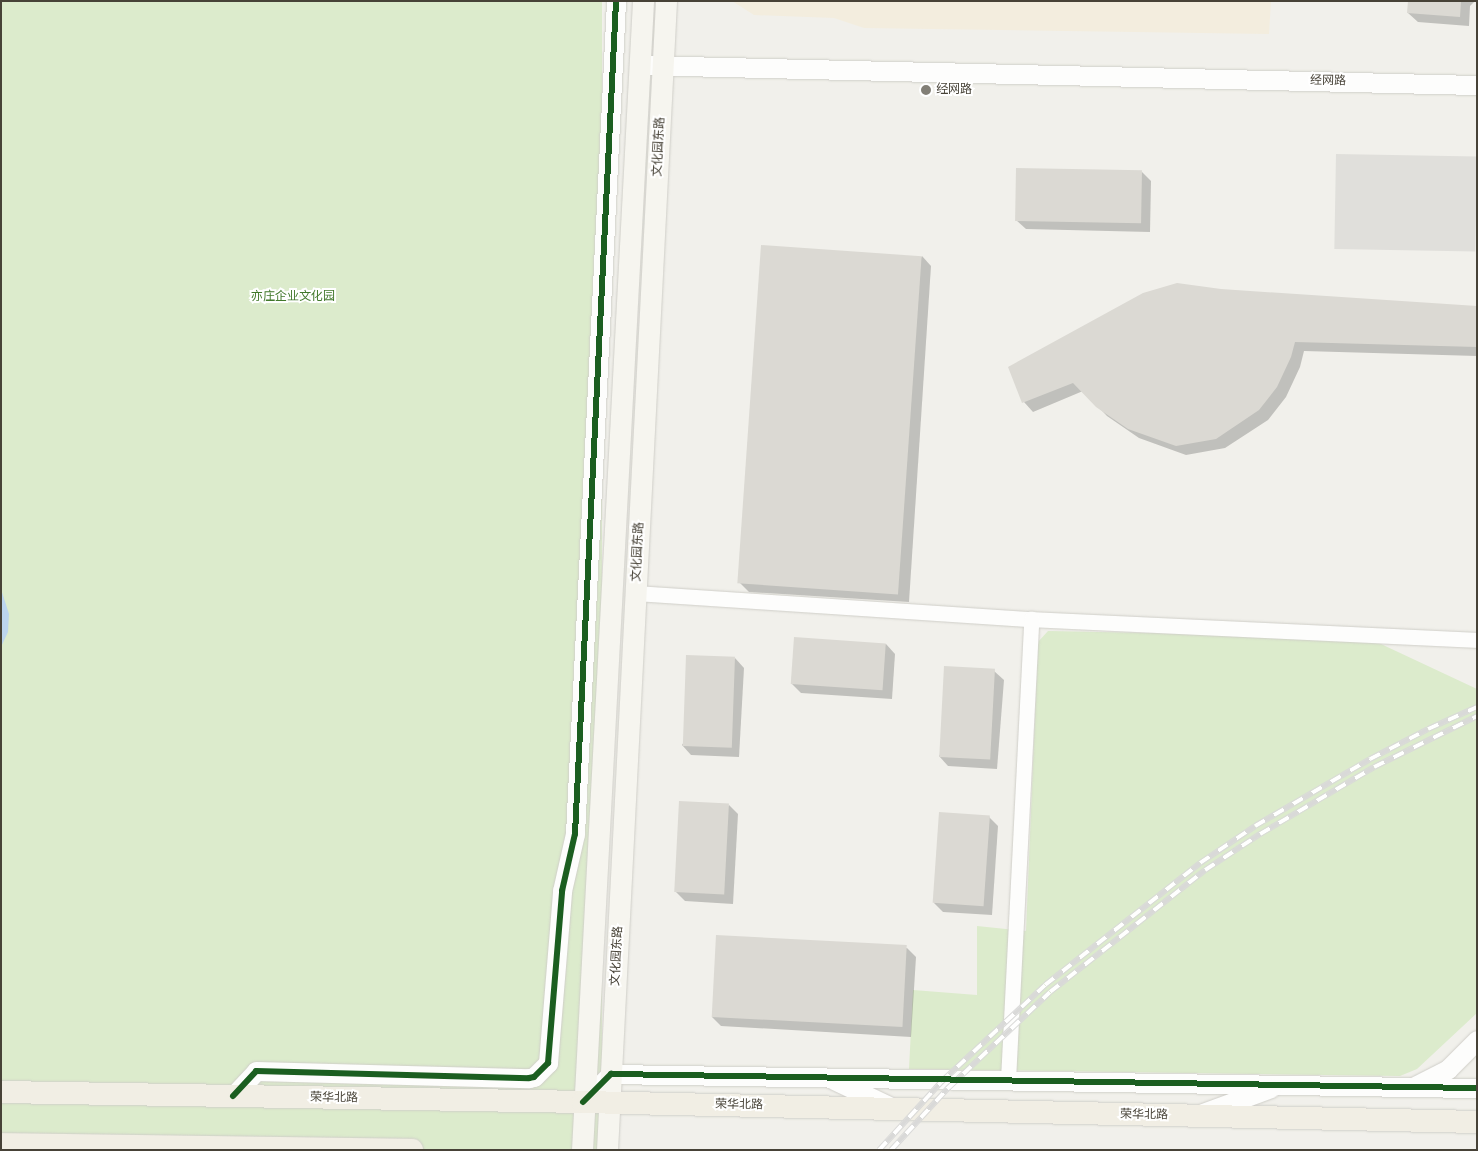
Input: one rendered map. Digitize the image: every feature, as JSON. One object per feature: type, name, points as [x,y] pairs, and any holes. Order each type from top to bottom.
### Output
[{"type":"main road","name":"文化园东路","points":[[582,1150],[583,1102],[643,1]]},
{"type":"main road","name":"文化园东路","points":[[607,1150],[666,1]]},
{"type":"main road","name":"荣华北路","points":[[1,1092],[609,1102],[1477,1122]]},
{"type":"main road","points":[[1,1144],[412,1150]]},
{"type":"street","points":[[575,834],[616,1]]},
{"type":"street","name":"经网路","points":[[640,65],[663,64],[1477,85]]},
{"type":"street","points":[[636,593],[1031,619],[1477,640]]},
{"type":"street","points":[[1008,1080],[1031,619]]},
{"type":"street","points":[[233,1096],[256,1071],[534,1077],[548,1063],[562,891],[575,834],[602,749]]},
{"type":"street","points":[[1414,1086],[1448,1069],[1477,1040]]},
{"type":"street","points":[[583,1102],[610,1074],[1477,1088]]},
{"type":"street","points":[[830,1078],[894,1109]]},
{"type":"street","points":[[1196,1116],[1282,1084]]},
{"type":"shaded area","points":[[732,1],[1271,1],[1269,34],[864,28],[834,18],[754,15]]},
{"type":"shaded area","points":[[1336,154],[1477,156],[1475,251],[1334,249]]},
{"type":"green space","name":"亦庄企业文化园","points":[[1,1],[602,1],[602,1150],[1,1150]]},
{"type":"green space","points":[[1048,631],[1366,637],[1477,689],[1477,1013],[1417,1069],[1400,1076],[909,1069],[913,990],[977,995],[977,926],[1026,931],[1038,642]]},
{"type":"water","points":[[1,589],[9,614],[8,632],[1,647]]},
{"type":"building","points":[[1408,1],[1461,1],[1460,17],[1407,13]]},
{"type":"building","points":[[1016,168],[1142,170],[1141,223],[1015,221]]},
{"type":"building","points":[[761,245],[922,256],[898,594],[737,583]]},
{"type":"building","points":[[1177,283],[1221,289],[1477,306],[1477,347],[1295,342],[1291,357],[1277,387],[1259,410],[1216,439],[1176,446],[1128,429],[1096,407],[1073,383],[1022,403],[1008,367],[1143,293]]},
{"type":"building","points":[[794,637],[886,643],[882,690],[791,684]]},
{"type":"building","points":[[686,655],[735,657],[732,748],[683,746]]},
{"type":"building","points":[[944,666],[995,669],[990,760],[939,757]]},
{"type":"building","points":[[679,801],[729,804],[724,894],[674,892]]},
{"type":"building","points":[[939,812],[990,816],[984,906],[933,903]]},
{"type":"building","points":[[716,935],[907,945],[902,1027],[712,1017]]},
{"type":"railway","points":[[879,1150],[941,1082],[1045,985],[1200,863],[1255,826],[1370,759],[1428,729],[1477,707]]},
{"type":"railway","points":[[891,1150],[947,1089],[1050,992],[1205,870],[1260,834],[1374,767],[1477,716]]},
{"type":"cycle path","points":[[233,1096],[256,1071],[529,1078],[534,1077],[548,1063],[562,891],[575,834],[616,1]]},
{"type":"cycle path","points":[[583,1102],[611,1074],[1477,1088]]},
{"type":"place","name":"经网路","points":[[926,90]]}]
